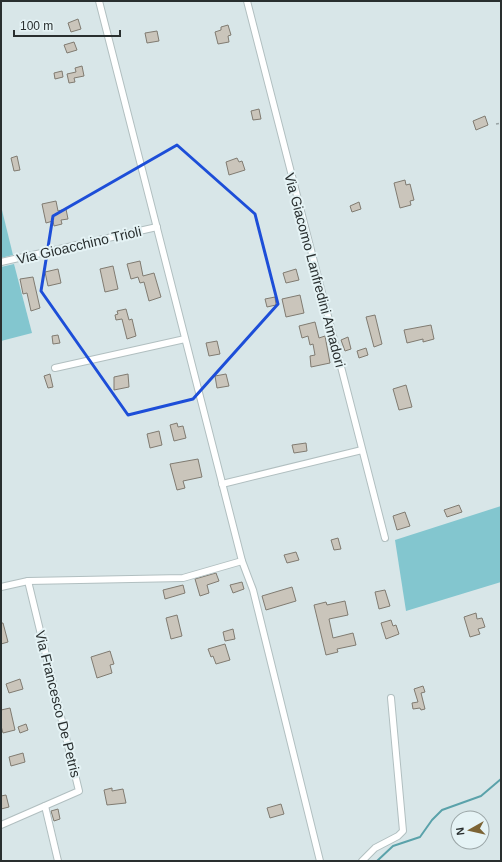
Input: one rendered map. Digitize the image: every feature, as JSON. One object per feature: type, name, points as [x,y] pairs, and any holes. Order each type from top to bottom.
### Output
[{"type":"street","points":[[99,1],[242,561],[253,590],[320,861]]},
{"type":"street","name":"Via Giacomo Lanfredini Amadori","points":[[247,1],[385,538]]},
{"type":"street","name":"Via Gioacchino Trioli","points":[[1,262],[156,227]]},
{"type":"street","points":[[55,368],[185,339]]},
{"type":"street","points":[[222,484],[362,450]]},
{"type":"street","points":[[1,588],[28,581],[178,579],[242,561]]},
{"type":"street","name":"Via Francesco De Petris","points":[[1,825],[79,791],[28,581]]},
{"type":"street","points":[[362,861],[375,848],[400,836],[403,830],[391,698]]},
{"type":"street","points":[[45,806],[58,861]]},
{"type":"path","points":[[496,124],[501,123]]},
{"type":"highlighted area","points":[[177,145],[255,214],[278,304],[193,399],[128,415],[41,291],[53,216]]},
{"type":"shaded area","points":[[1,206],[13,255],[1,258]]},
{"type":"shaded area","points":[[14,264],[32,333],[1,341],[1,267]]},
{"type":"shaded area","points":[[501,506],[501,582],[406,611],[395,540]]},
{"type":"building","points":[[78,19],[81,29],[71,32],[68,23]]},
{"type":"building","points":[[228,25],[231,35],[228,36],[229,42],[218,44],[215,32],[221,30],[221,27]]},
{"type":"building","points":[[157,31],[159,41],[147,43],[145,33]]},
{"type":"building","points":[[74,42],[77,50],[67,53],[64,45]]},
{"type":"building","points":[[82,66],[84,76],[74,78],[75,82],[69,83],[67,74],[76,72],[75,68]]},
{"type":"building","points":[[62,71],[63,77],[55,79],[54,73]]},
{"type":"building","points":[[259,109],[261,119],[253,120],[251,111]]},
{"type":"building","points":[[485,116],[488,125],[476,130],[473,121]]},
{"type":"building","points":[[17,156],[20,170],[14,171],[11,158]]},
{"type":"building","points":[[237,158],[239,162],[242,161],[245,170],[229,175],[226,162]]},
{"type":"building","points":[[405,180],[406,185],[410,184],[414,200],[410,201],[411,205],[400,208],[394,183]]},
{"type":"building","points":[[56,201],[58,211],[66,209],[68,219],[61,220],[62,224],[54,226],[53,221],[46,223],[42,204]]},
{"type":"building","points":[[359,202],[361,209],[352,212],[350,206]]},
{"type":"building","points":[[140,261],[143,276],[154,273],[161,297],[149,301],[144,282],[140,283],[138,277],[131,279],[127,264]]},
{"type":"building","points":[[113,266],[118,289],[105,292],[100,269]]},
{"type":"building","points":[[58,269],[61,283],[48,286],[45,272]]},
{"type":"building","points":[[296,269],[299,280],[286,283],[283,273]]},
{"type":"building","points":[[33,277],[40,308],[31,311],[27,293],[23,294],[20,279]]},
{"type":"building","points":[[300,295],[304,313],[286,317],[282,299]]},
{"type":"building","points":[[275,297],[276,305],[267,307],[265,299]]},
{"type":"building","points":[[126,309],[129,320],[132,319],[136,336],[127,339],[122,319],[116,320],[115,315],[118,314],[117,311]]},
{"type":"building","points":[[375,315],[382,344],[374,347],[366,317]]},
{"type":"building","points":[[315,322],[319,338],[325,336],[330,363],[311,367],[310,356],[315,355],[313,344],[310,345],[308,336],[302,338],[299,326]]},
{"type":"building","points":[[431,325],[434,339],[423,342],[423,339],[407,343],[404,330]]},
{"type":"building","points":[[58,335],[60,343],[53,344],[52,336]]},
{"type":"building","points":[[348,337],[351,349],[345,351],[341,340]]},
{"type":"building","points":[[217,341],[220,354],[209,356],[206,343]]},
{"type":"building","points":[[366,348],[368,355],[359,358],[357,351]]},
{"type":"building","points":[[50,374],[53,387],[48,388],[44,376]]},
{"type":"building","points":[[128,374],[129,387],[114,390],[114,377]]},
{"type":"building","points":[[226,374],[229,386],[217,388],[215,376]]},
{"type":"building","points":[[406,385],[412,407],[399,410],[393,389]]},
{"type":"building","points":[[177,423],[178,427],[183,426],[186,438],[174,441],[170,425]]},
{"type":"building","points":[[159,431],[162,445],[150,448],[147,434]]},
{"type":"building","points":[[306,443],[307,451],[294,453],[292,445]]},
{"type":"building","points":[[198,459],[202,477],[183,481],[185,488],[177,490],[170,464]]},
{"type":"building","points":[[459,505],[462,512],[447,517],[444,510]]},
{"type":"building","points":[[405,512],[410,526],[397,530],[393,516]]},
{"type":"building","points":[[338,538],[341,549],[334,550],[331,540]]},
{"type":"building","points":[[296,552],[299,560],[287,563],[284,555]]},
{"type":"building","points":[[216,573],[219,581],[207,585],[209,593],[200,596],[195,579]]},
{"type":"building","points":[[242,582],[244,589],[233,593],[230,585]]},
{"type":"building","points":[[183,585],[185,593],[165,599],[163,590]]},
{"type":"building","points":[[292,587],[296,601],[266,610],[262,596]]},
{"type":"building","points":[[385,590],[390,606],[379,609],[375,592]]},
{"type":"building","points":[[345,601],[348,615],[329,619],[333,638],[353,633],[356,645],[337,649],[338,652],[326,655],[314,605],[326,602],[327,605]]},
{"type":"building","points":[[476,613],[477,619],[482,618],[485,627],[478,629],[480,634],[470,637],[464,617]]},
{"type":"building","points":[[177,615],[182,636],[171,639],[166,618]]},
{"type":"building","points":[[391,620],[393,626],[396,625],[399,634],[386,639],[381,623]]},
{"type":"building","points":[[1,623],[3,623],[8,642],[1,644]]},
{"type":"building","points":[[233,629],[235,639],[225,641],[223,632]]},
{"type":"building","points":[[225,644],[230,660],[216,664],[208,649]]},
{"type":"building","points":[[110,651],[114,664],[110,665],[112,673],[97,678],[91,657]]},
{"type":"building","points":[[20,679],[23,689],[9,693],[6,684]]},
{"type":"building","points":[[423,686],[425,692],[421,693],[425,709],[413,709],[412,703],[418,702],[414,689]]},
{"type":"building","points":[[10,708],[15,730],[3,733],[1,726],[1,710]]},
{"type":"building","points":[[26,724],[28,730],[20,733],[18,727]]},
{"type":"building","points":[[23,753],[25,762],[11,766],[9,757]]},
{"type":"building","points":[[112,788],[112,791],[123,789],[126,803],[107,805],[104,790]]},
{"type":"building","points":[[6,795],[9,807],[1,809],[1,796]]},
{"type":"building","points":[[281,804],[284,814],[270,818],[267,808]]},
{"type":"building","points":[[58,809],[60,819],[54,821],[51,811]]},
{"type":"waterway","points":[[377,861],[393,846],[420,837],[432,820],[442,810],[481,796],[501,779]]}]
